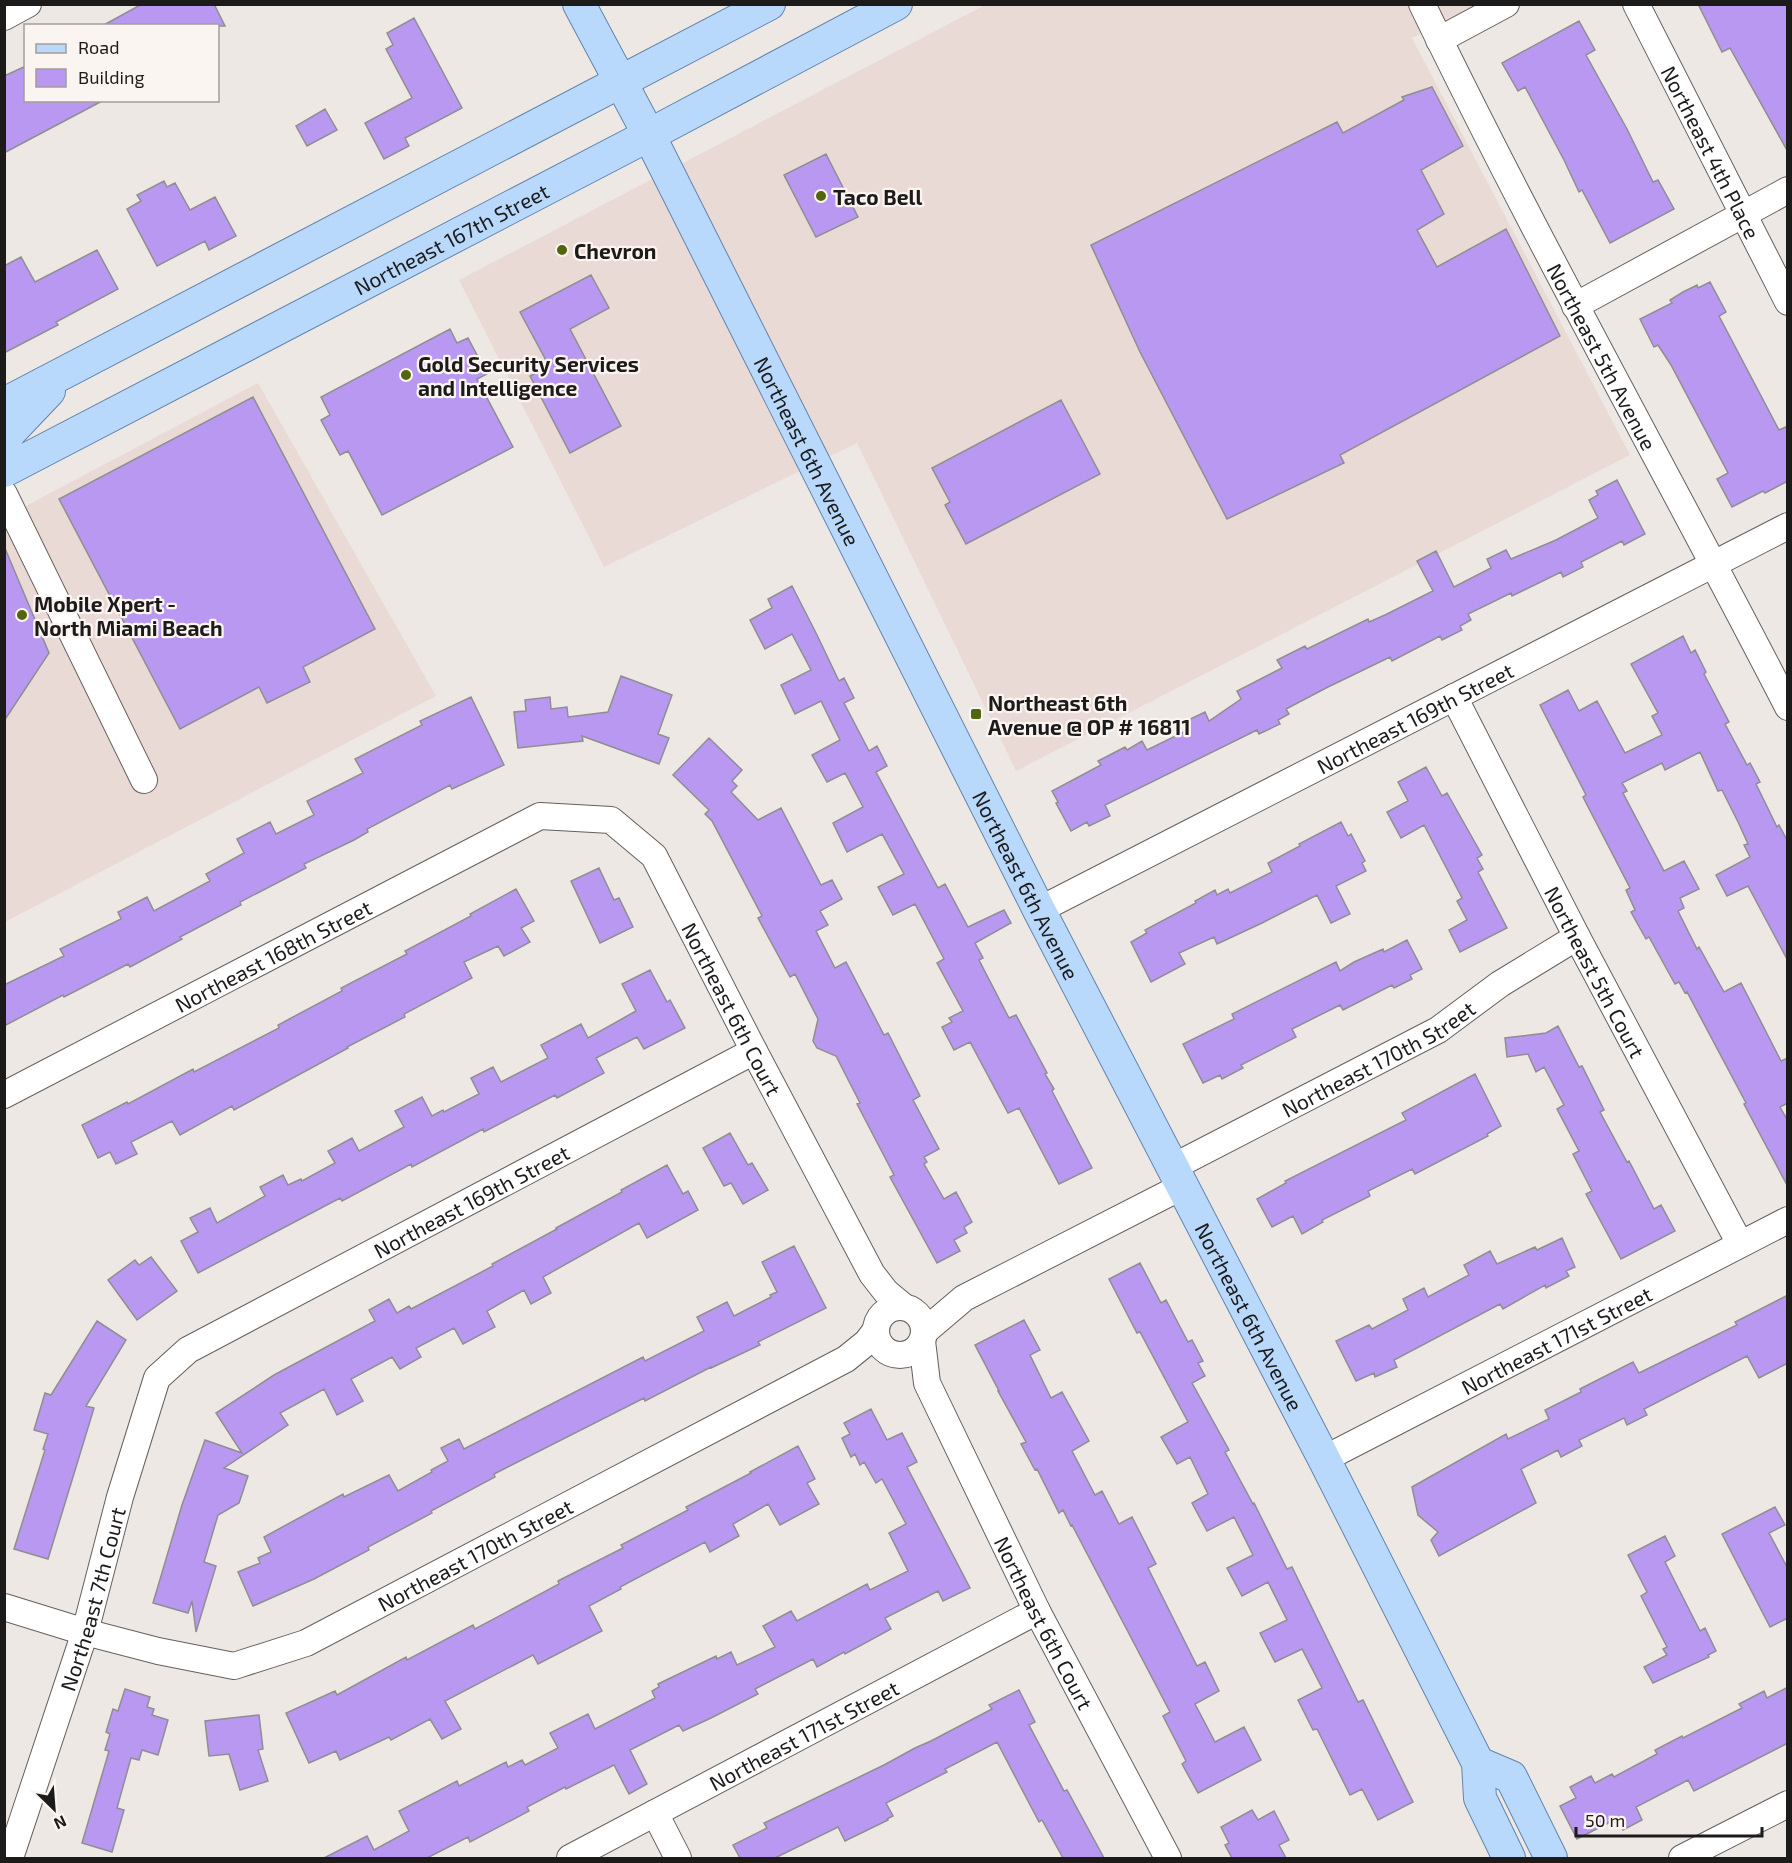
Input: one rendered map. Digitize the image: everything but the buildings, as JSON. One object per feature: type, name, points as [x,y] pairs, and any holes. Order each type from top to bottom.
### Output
[{"type":"main road","name":"Northeast 6th Avenue","points":[[579,4],[649,135],[1039,910],[1324,1459],[1478,1763],[1480,1798],[1509,1858]]},
{"type":"main road","points":[[4,404],[769,4]]},
{"type":"main road","name":"Northeast 167th Street","points":[[4,471],[896,4]]},
{"type":"main road","points":[[4,442],[10,432],[69,371]]},
{"type":"main road","points":[[1478,1763],[1510,1777],[1551,1858]]},
{"type":"street","points":[[4,17],[28,4]]},
{"type":"street","name":"Northeast 5th Avenue","points":[[1422,4],[1575,306],[1714,563],[1788,706]]},
{"type":"street","points":[[1439,40],[1506,4]]},
{"type":"street","name":"Northeast 4th Place","points":[[1636,4],[1788,302]]},
{"type":"street","points":[[1575,306],[1788,190]]},
{"type":"street","points":[[4,494],[144,780]]},
{"type":"street","name":"Northeast 169th Street","points":[[1039,910],[1788,526]]},
{"type":"street","name":"Northeast 5th Court","points":[[1454,696],[1577,937],[1740,1244]]},
{"type":"street","name":"Northeast 6th Court","points":[[540,816],[611,820],[654,856],[872,1274],[916,1323],[927,1383],[1038,1611],[1168,1858]]},
{"type":"street","name":"Northeast 168th Street","points":[[4,1095],[540,816]]},
{"type":"street","name":"Northeast 170th Street","points":[[916,1323],[935,1321],[964,1298],[1438,1030],[1500,984],[1577,937]]},
{"type":"street","name":"Northeast 169th Street","points":[[188,1350],[754,1051]]},
{"type":"street","name":"Northeast 171st Street","points":[[1324,1459],[1788,1220]]},
{"type":"street","name":"Northeast 6th Court","points":[[872,1274],[878,1296],[884,1339],[927,1383]]},
{"type":"street","points":[[890,1309],[916,1323],[912,1352],[905,1355],[884,1339],[884,1313],[890,1309]]},
{"type":"street","name":"Northeast 170th Street","points":[[4,1607],[158,1651],[234,1666],[306,1643],[884,1339]]},
{"type":"street","name":"Northeast 7th Court","points":[[10,1858],[86,1632],[120,1497],[157,1378],[188,1350]]},
{"type":"street","name":"Northeast 171st Street","points":[[570,1858],[1038,1611]]},
{"type":"street","points":[[1682,1858],[1788,1804]]},
{"type":"street","points":[[655,1813],[678,1858]]},
{"type":"shaded area","points":[[985,5],[1477,5],[1412,38],[1630,455],[1016,771],[857,443],[604,567],[459,280]]},
{"type":"shaded area","points":[[258,383],[436,696],[5,922],[5,517]]},
{"type":"place","name":"Taco Bell","points":[[821,196]]},
{"type":"place","name":"Chevron","points":[[562,250]]},
{"type":"place","name":"Gold Security Services and Intelligence","points":[[406,375]]},
{"type":"place","name":"Mobile Xpert - North Miami Beach","points":[[22,615]]},
{"type":"place","name":"Northeast 6th Avenue @ OP # 16811","points":[[976,714]]}]
